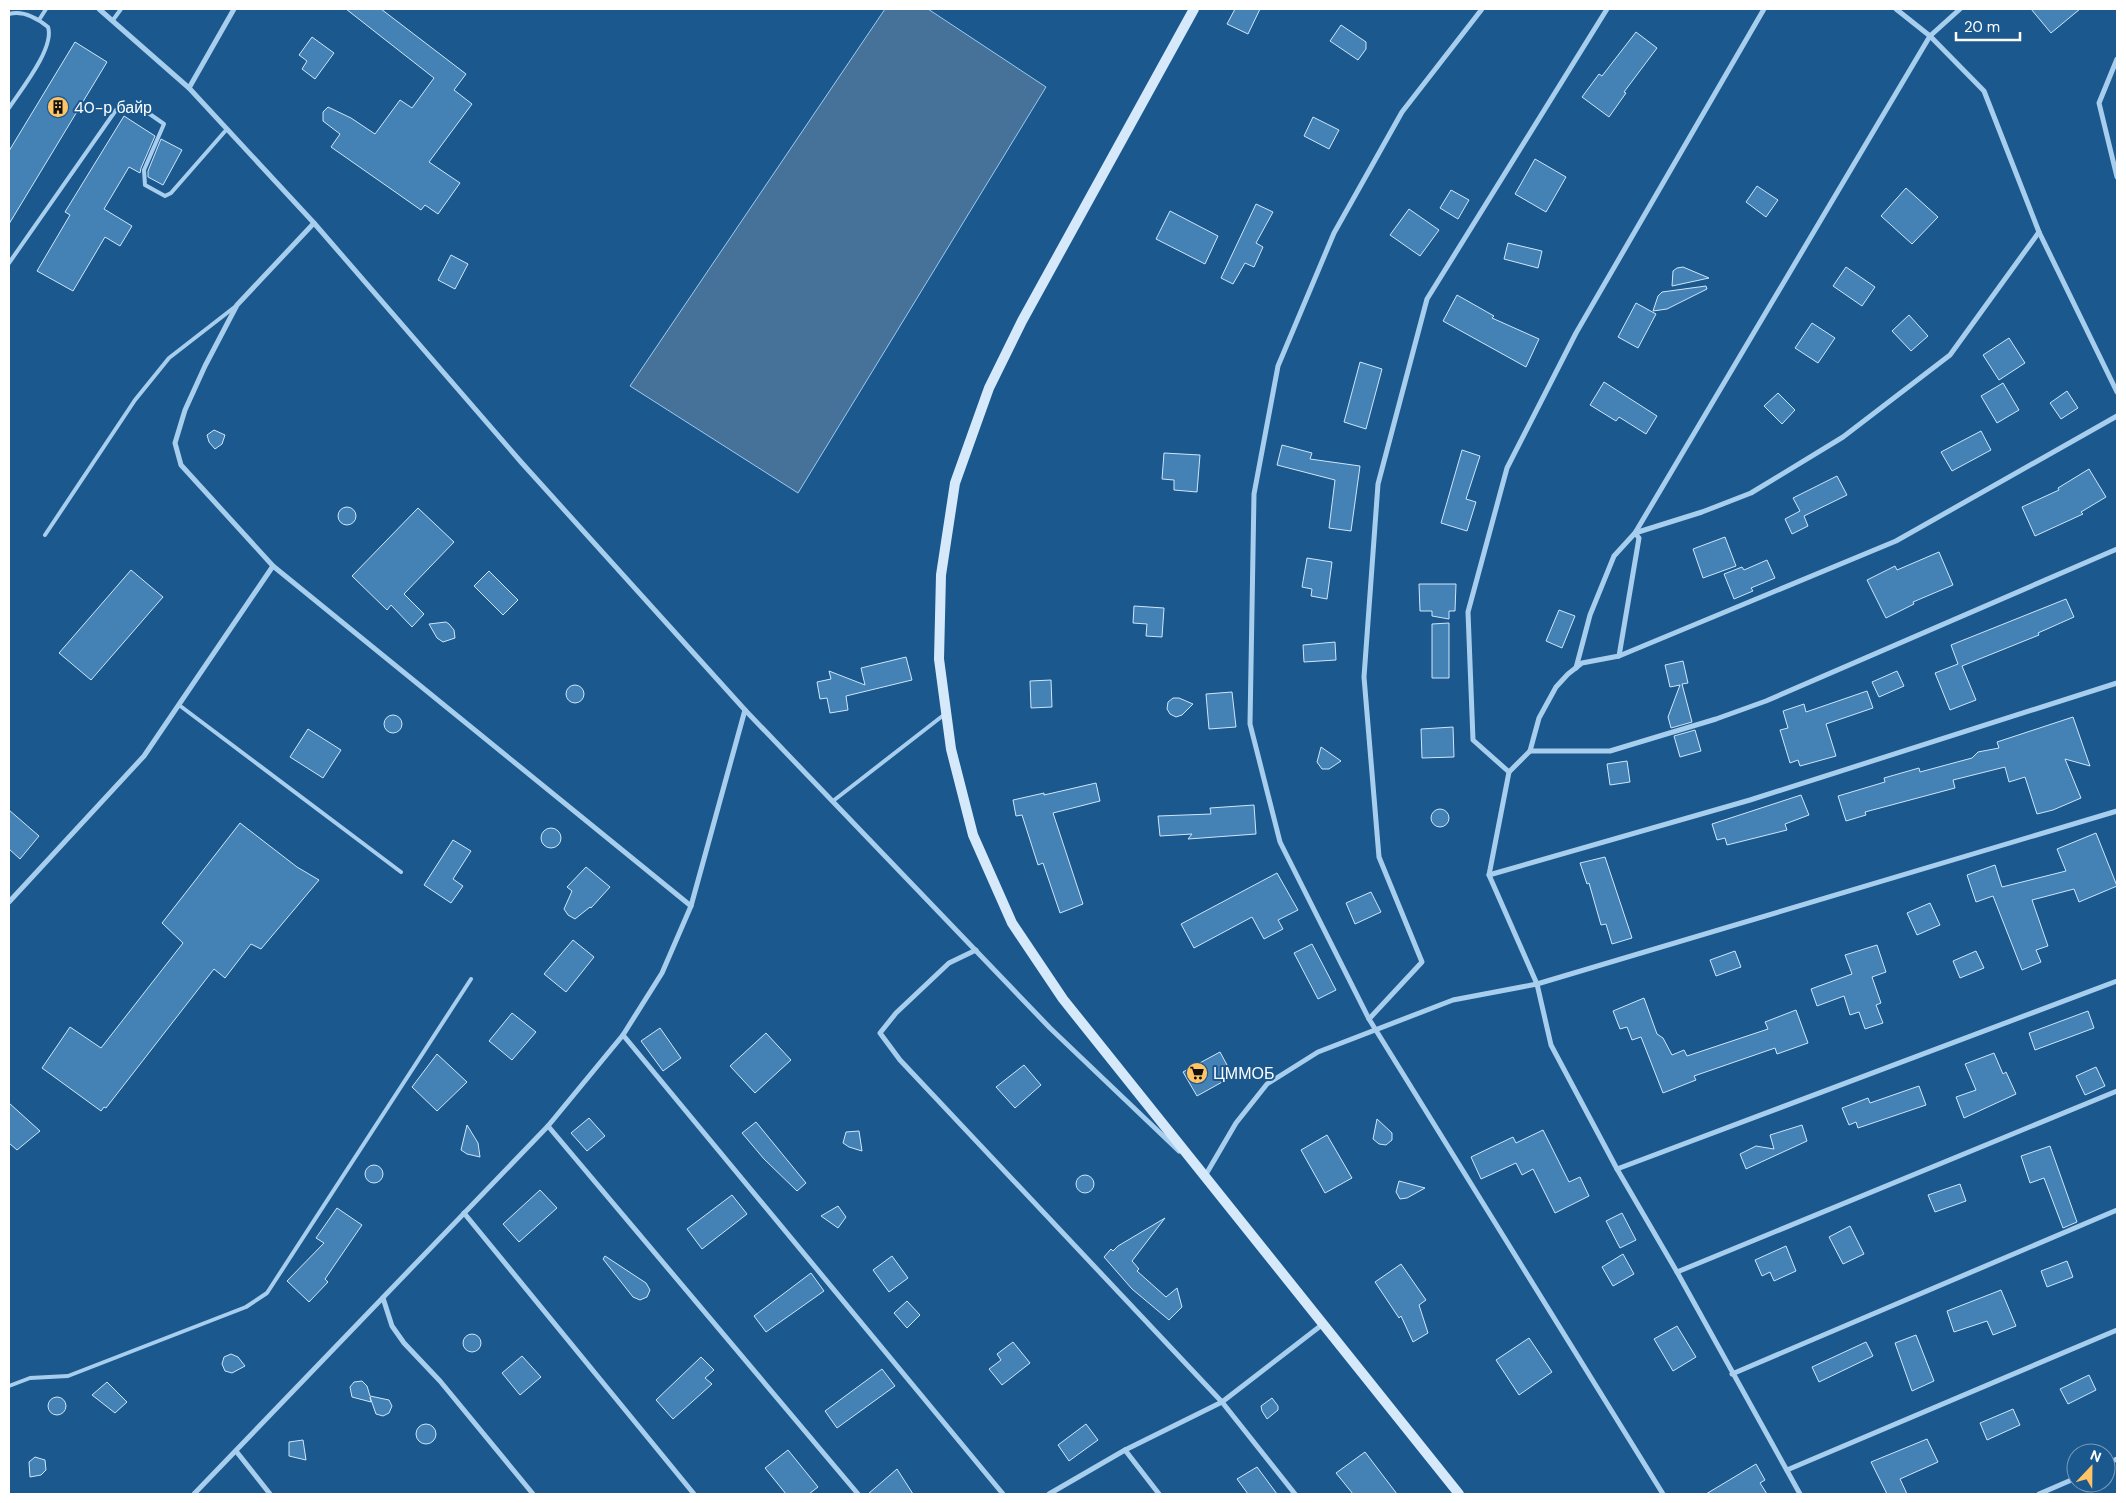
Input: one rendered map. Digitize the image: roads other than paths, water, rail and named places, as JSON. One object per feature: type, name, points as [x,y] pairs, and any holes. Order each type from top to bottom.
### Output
[{"type":"street","points":[[99,9],[189,88],[227,128],[314,223],[522,462],[745,710],[1050,1028],[1205,1176]]},
{"type":"street","points":[[189,88],[234,9]]},
{"type":"street","points":[[1194,9],[1022,321],[989,388],[955,482],[940,575],[939,659],[951,749],[973,835],[1012,923],[1063,999],[1459,1494]]},
{"type":"street","points":[[1482,9],[1402,112],[1334,233],[1278,366],[1254,494],[1250,724],[1280,842],[1369,1020],[1663,1494]]},
{"type":"street","points":[[1369,1020],[1422,962],[1379,857],[1364,677],[1378,484],[1427,299],[1607,9]]},
{"type":"street","points":[[1509,772],[1473,740],[1468,612],[1506,468],[1576,333],[1764,9]]},
{"type":"street","points":[[1896,9],[1930,36],[1984,91],[2039,232],[2117,392]]},
{"type":"street","points":[[1576,668],[1590,615],[1614,556],[1635,533],[1930,36],[1960,9]]},
{"type":"street","points":[[2117,59],[2099,103],[2117,177]]},
{"type":"street","points":[[314,223],[238,305],[205,366],[185,410],[175,443],[181,465],[273,566],[691,906]]},
{"type":"street","points":[[1635,533],[1702,512],[1751,493],[1843,437],[1950,355],[2039,232]]},
{"type":"street","points":[[1800,1494],[1677,1272],[1617,1170],[1551,1045],[1537,984],[1488,875],[1509,772],[1530,751],[1538,718],[1556,687],[1582,663],[1619,656],[1896,542],[2117,416]]},
{"type":"street","points":[[1619,656],[1639,538],[1635,533]]},
{"type":"street","points":[[1530,751],[1610,751],[1716,719],[1766,701],[2117,549]]},
{"type":"street","points":[[9,902],[144,756],[273,566]]},
{"type":"street","points":[[1488,875],[1740,803],[2117,683]]},
{"type":"street","points":[[194,1494],[548,1126],[623,1035],[662,972],[691,906],[745,710]]},
{"type":"street","points":[[1205,1176],[1236,1123],[1267,1084],[1318,1052],[1453,1000],[1537,984],[2117,811]]},
{"type":"street","points":[[976,950],[949,963],[896,1013],[880,1033],[900,1060],[1222,1402],[1295,1494]]},
{"type":"street","points":[[1617,1170],[2117,980]]},
{"type":"street","points":[[623,1035],[1003,1494]]},
{"type":"street","points":[[1677,1272],[2117,1091]]},
{"type":"street","points":[[548,1126],[858,1494]]},
{"type":"street","points":[[1732,1374],[2117,1210]]},
{"type":"street","points":[[464,1213],[694,1494]]},
{"type":"street","points":[[383,1298],[392,1326],[404,1343],[440,1381],[533,1494]]},
{"type":"street","points":[[1049,1494],[1125,1450],[1222,1402],[1323,1324]]},
{"type":"street","points":[[1786,1470],[2117,1330]]},
{"type":"street","points":[[1125,1450],[1159,1494]]},
{"type":"street","points":[[236,1451],[270,1494]]},
{"type":"street","points":[[2039,1494],[2066,1482]]},
{"type":"lane","points":[[39,20],[46,9]]},
{"type":"lane","points":[[113,20],[121,9]]},
{"type":"lane","points":[[9,14],[22,13],[39,20],[49,31],[47,45],[9,108]]},
{"type":"lane","points":[[9,263],[116,110],[132,105],[144,110],[164,124],[144,170],[145,185],[165,196],[171,193],[227,128]]},
{"type":"lane","points":[[44,535],[135,400],[169,358],[238,305]]},
{"type":"lane","points":[[179,705],[401,872]]},
{"type":"lane","points":[[832,801],[946,713]]},
{"type":"lane","points":[[9,1386],[30,1378],[68,1376],[246,1307],[266,1293],[471,979]]},
{"type":"water","points":[[885,9],[928,9],[1046,87],[798,493],[630,386]]},
{"type":"place","name":"40-р байр","points":[[58,107]]},
{"type":"place","name":"ЦММОБ","points":[[1197,1073]]}]
